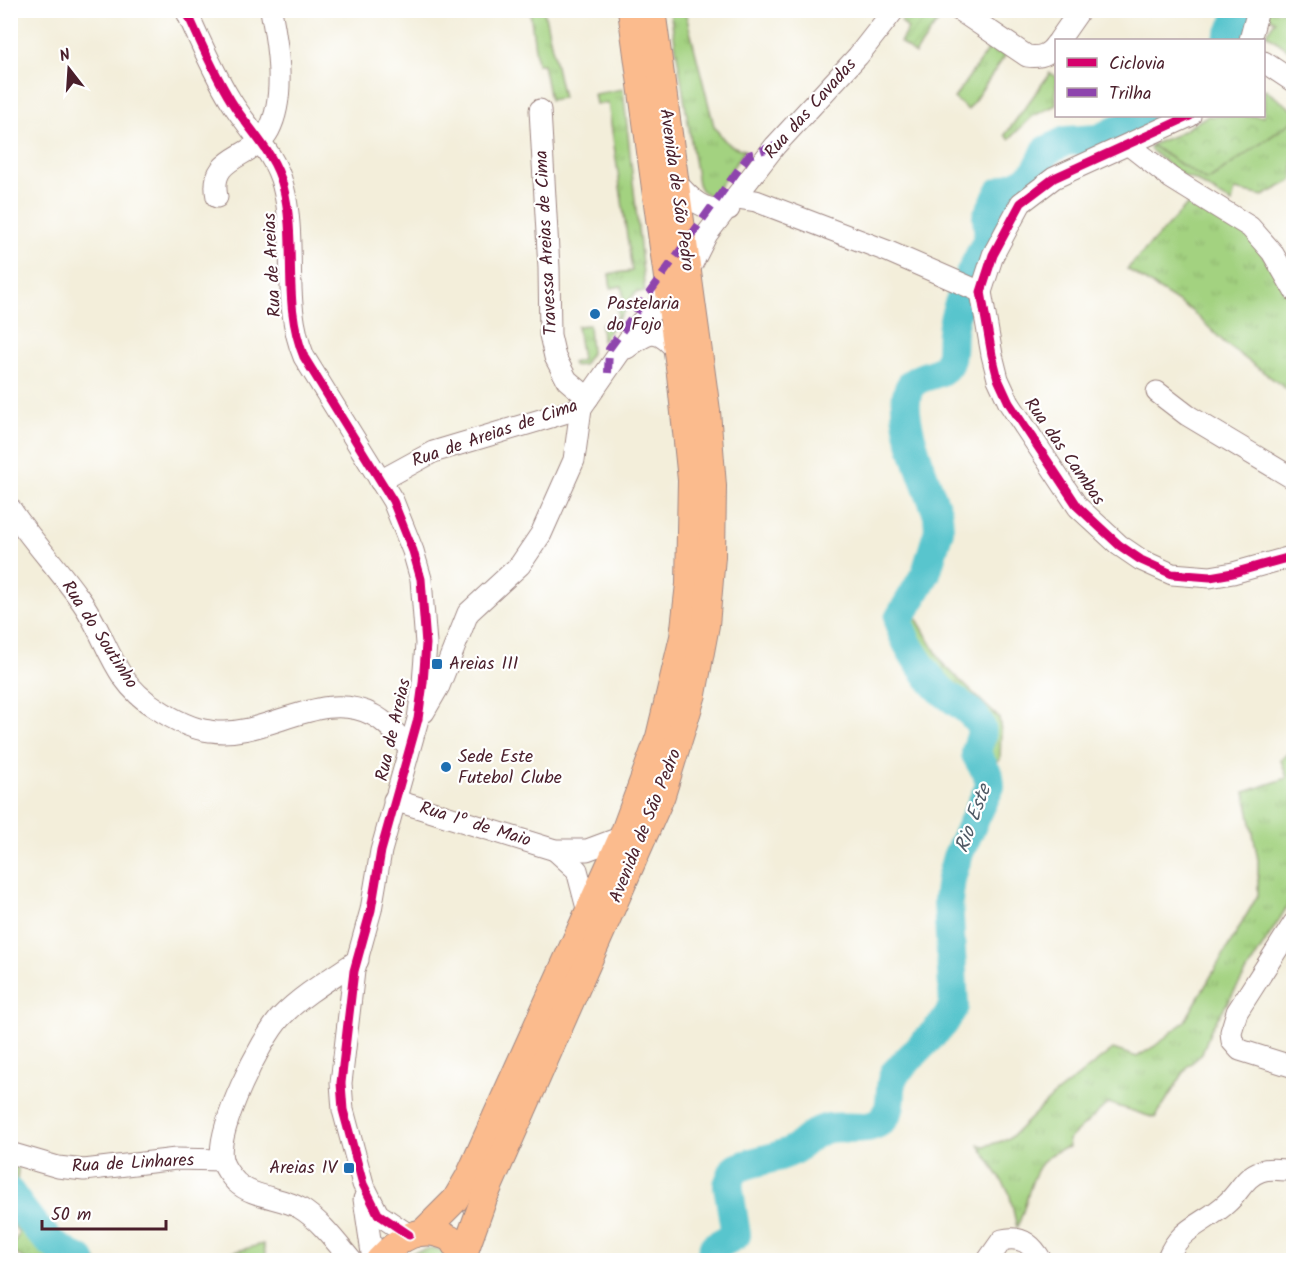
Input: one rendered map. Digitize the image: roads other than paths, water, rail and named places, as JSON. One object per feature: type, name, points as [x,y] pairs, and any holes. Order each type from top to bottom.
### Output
[{"type":"main road","name":"Avenida de São Pedro","points":[[464,1259],[488,1189],[643,843],[666,785],[693,694],[706,625],[712,556],[713,486],[707,411],[677,279],[631,10]]},
{"type":"main road","name":"Avenida de São Pedro","points":[[378,1260],[448,1209],[469,1176],[622,837],[655,748],[672,687],[689,584],[691,480],[676,350],[677,279],[674,180],[652,10]]},
{"type":"main road","name":"Avenida de São Pedro","points":[[417,1233],[451,1239],[464,1259]]},
{"type":"street","name":"Rua de Areias","points":[[186,10],[226,93],[277,168],[287,206],[290,306],[296,339],[304,357],[404,524],[421,579],[426,644],[417,719],[394,800],[353,981],[341,1083],[343,1110],[363,1184],[373,1260]]},
{"type":"street","points":[[217,197],[214,180],[218,172],[226,163],[261,142],[274,118],[276,46],[271,10]]},
{"type":"street","name":"Rua das Cavadas","points":[[677,279],[706,234],[733,203],[775,146],[858,56],[894,10]]},
{"type":"street","points":[[959,10],[1027,56],[1037,58],[1046,55],[1055,45]]},
{"type":"street","points":[[1060,39],[1080,10]]},
{"type":"street","points":[[1250,39],[1258,10]]},
{"type":"street","points":[[1265,63],[1293,82]]},
{"type":"street","name":"Travessa Areias de Cima","points":[[540,110],[549,268],[550,335],[555,357],[564,375],[585,403]]},
{"type":"street","points":[[674,180],[698,205],[713,210],[733,203],[756,201],[887,251],[981,292],[993,255],[1021,203],[1054,178],[1188,117]]},
{"type":"street","points":[[1129,145],[1171,178],[1250,227],[1268,246],[1293,290]]},
{"type":"street","name":"Rua de Areias de Cima","points":[[380,481],[433,452],[585,403],[624,350],[641,322],[662,302],[677,279]]},
{"type":"street","name":"Rua das Cambas","points":[[981,292],[998,379],[1009,403],[1078,507],[1119,545],[1158,569],[1191,577],[1233,573],[1293,556]]},
{"type":"street","name":"Rua de Areias de Cima","points":[[624,350],[644,336],[655,333],[666,338],[676,350]]},
{"type":"street","points":[[1157,392],[1187,414],[1293,479]]},
{"type":"street","points":[[417,719],[429,706],[439,686],[468,613],[520,565],[541,534],[574,460],[585,403]]},
{"type":"street","name":"Rua do Soutinho","points":[[10,507],[39,551],[81,599],[123,677],[154,707],[191,726],[209,732],[230,732],[278,722],[323,707],[350,707],[375,715],[409,748]]},
{"type":"street","name":"Rua 1º de Maio","points":[[394,800],[555,850],[587,850],[622,837]]},
{"type":"street","name":"Rua 1º de Maio","points":[[555,850],[577,870],[588,912]]},
{"type":"street","points":[[1293,924],[1237,1012],[1231,1032],[1232,1041],[1240,1050],[1293,1067]]},
{"type":"street","points":[[351,1260],[310,1215],[298,1207],[243,1187],[235,1181],[222,1160],[221,1146],[228,1120],[266,1036],[282,1016],[358,960]]},
{"type":"street","name":"Rua de Linhares","points":[[10,1153],[58,1167],[84,1170],[176,1159],[222,1160]]},
{"type":"street","points":[[1167,1260],[1186,1232],[1224,1206],[1254,1174],[1266,1169],[1293,1170]]},
{"type":"street","name":"Rua de Areias","points":[[363,1184],[378,1214],[417,1233]]},
{"type":"street","points":[[988,1260],[1002,1240],[1016,1238],[1031,1246],[1041,1260]]},
{"type":"waterway","name":"Rio Este","points":[[1228,39],[1241,10]]},
{"type":"waterway","name":"Rio Este","points":[[969,277],[989,237],[987,217],[1000,192],[1029,178],[1038,168],[1046,151],[1066,141],[1098,139],[1147,117]]},
{"type":"waterway","name":"Rio Este","points":[[710,1260],[714,1247],[736,1235],[728,1185],[734,1170],[791,1151],[824,1129],[859,1128],[880,1122],[888,1112],[894,1074],[944,1023],[954,1006],[948,901],[951,879],[957,857],[990,786],[989,777],[976,754],[981,734],[978,722],[969,711],[941,690],[929,676],[909,646],[899,619],[926,573],[939,530],[938,515],[908,428],[907,394],[913,383],[939,372],[947,365],[951,356],[953,323],[962,296]]},
{"type":"waterway","name":"Rio Este","points":[[10,1193],[49,1241],[69,1255],[81,1260]]},
{"type":"place","name":"Pastelaria do Fojo","points":[[595,314]]},
{"type":"place","name":"Areias III","points":[[437,664]]},
{"type":"place","name":"Sede Este Futebol Clube","points":[[446,767]]},
{"type":"place","name":"Areias IV","points":[[349,1168]]}]
